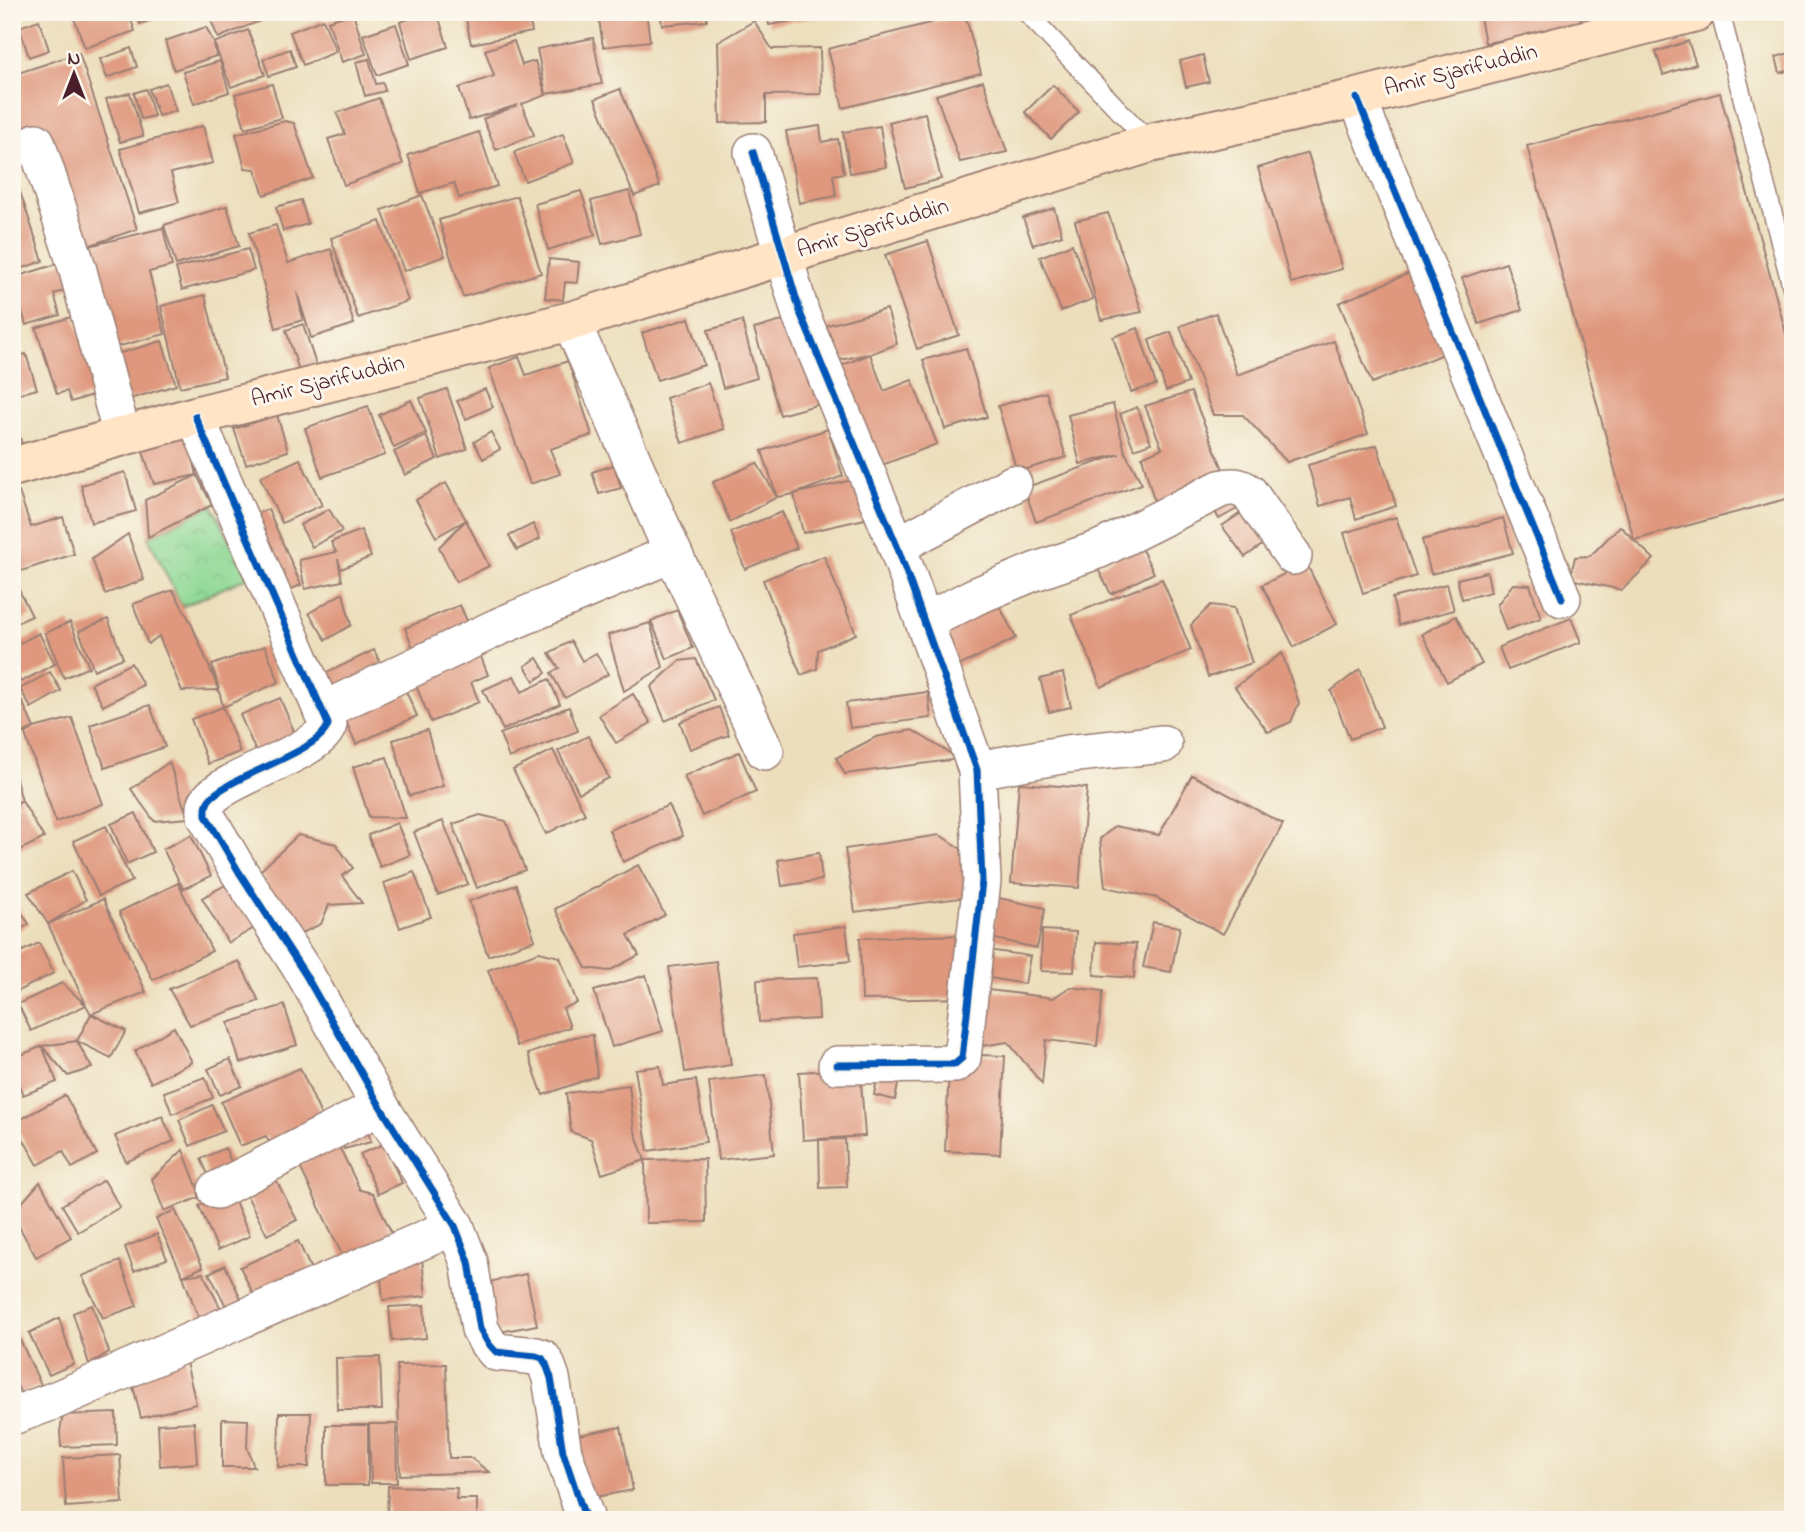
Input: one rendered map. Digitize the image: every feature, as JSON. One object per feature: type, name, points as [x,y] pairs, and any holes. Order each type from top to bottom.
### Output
[{"type":"main road","name":"Amir Sjarifuddin","points":[[12,467],[195,416],[571,321],[1150,143],[1357,98],[1696,12]]},
{"type":"street","points":[[1357,98],[1562,598]]},
{"type":"street","points":[[36,142],[77,267],[122,436]]},
{"type":"street","points":[[752,152],[801,315],[897,546],[977,770],[982,881],[962,1058],[955,1064],[837,1065]]},
{"type":"street","points":[[571,321],[673,553],[765,751]]},
{"type":"street","points":[[195,416],[328,724],[324,734],[209,799],[206,816],[305,974],[380,1106],[455,1226],[469,1262],[480,1329],[488,1343],[496,1352],[536,1356],[542,1358],[546,1364],[551,1378],[563,1452],[586,1520]]},
{"type":"street","points":[[897,546],[1013,484]]},
{"type":"street","points":[[925,622],[1034,572],[1100,549],[1230,486],[1249,493],[1293,556]]},
{"type":"street","points":[[322,711],[498,627],[673,553]]},
{"type":"street","points":[[977,770],[1067,754],[1163,744]]},
{"type":"street","points":[[217,1190],[380,1106]]},
{"type":"street","points":[[12,1416],[55,1400],[455,1226]]},
{"type":"lane","points":[[1026,12],[1150,143]]},
{"type":"lane","points":[[1720,12],[1793,291]]},
{"type":"green space","points":[[212,505],[248,577],[182,607],[148,537]]},
{"type":"building","points":[[88,12],[128,12],[135,31],[85,48],[74,18]]},
{"type":"building","points":[[136,12],[172,12],[172,13],[140,24]]},
{"type":"building","points":[[208,12],[271,12],[272,16],[218,38]]},
{"type":"building","points":[[278,12],[295,12],[295,13],[280,18]]},
{"type":"building","points":[[437,12],[448,47],[411,59],[400,22]]},
{"type":"building","points":[[528,12],[532,32],[471,44],[465,14]]},
{"type":"building","points":[[549,12],[583,12],[583,14],[550,19]]},
{"type":"building","points":[[598,12],[646,12],[650,41],[603,47]]},
{"type":"building","points":[[660,12],[706,12],[707,21],[662,25]]},
{"type":"building","points":[[767,12],[809,12],[810,18],[769,25]]},
{"type":"building","points":[[1479,12],[1579,12],[1582,27],[1485,43]]},
{"type":"building","points":[[353,13],[366,54],[342,62],[328,21]]},
{"type":"building","points":[[965,14],[981,73],[843,108],[828,49]]},
{"type":"building","points":[[323,19],[336,52],[303,65],[290,32]]},
{"type":"building","points":[[39,20],[49,50],[29,57],[19,27]]},
{"type":"building","points":[[754,21],[772,49],[820,48],[821,94],[766,95],[766,122],[720,123],[718,42]]},
{"type":"building","points":[[396,24],[409,64],[377,75],[363,35]]},
{"type":"building","points":[[206,27],[214,43],[216,56],[174,70],[165,41]]},
{"type":"building","points":[[248,30],[265,75],[231,87],[214,43]]},
{"type":"building","points":[[593,38],[602,84],[546,94],[537,49]]},
{"type":"building","points":[[514,41],[522,65],[535,61],[546,95],[522,104],[534,135],[496,150],[483,119],[518,105],[469,120],[459,88],[494,76],[485,50]]},
{"type":"building","points":[[1688,41],[1696,64],[1663,75],[1656,52]]},
{"type":"building","points":[[131,48],[137,67],[107,78],[100,59]]},
{"type":"building","points":[[290,49],[296,67],[269,76],[263,59]]},
{"type":"building","points":[[1793,52],[1793,69],[1780,73],[1776,57]]},
{"type":"building","points":[[79,53],[137,229],[85,247],[163,228],[172,266],[149,272],[165,334],[105,350],[38,124],[12,133],[12,75]]},
{"type":"building","points":[[1203,55],[1209,82],[1186,87],[1180,61]]},
{"type":"building","points":[[369,59],[376,84],[383,83],[385,91],[365,96],[356,62]]},
{"type":"building","points":[[220,61],[229,92],[194,104],[183,72]]},
{"type":"building","points":[[983,81],[1007,152],[960,162],[936,95]]},
{"type":"building","points":[[166,83],[176,111],[158,116],[149,89]]},
{"type":"building","points":[[272,84],[282,118],[245,128],[235,94]]},
{"type":"building","points":[[1053,85],[1079,112],[1051,139],[1025,112]]},
{"type":"building","points":[[146,89],[154,116],[141,119],[134,93]]},
{"type":"building","points":[[620,89],[660,186],[634,196],[595,99]]},
{"type":"building","points":[[130,93],[143,136],[120,142],[106,99]]},
{"type":"building","points":[[1720,93],[1793,359],[1793,497],[1634,540],[1527,146]]},
{"type":"building","points":[[379,98],[403,164],[344,185],[328,139],[345,134],[337,113]]},
{"type":"building","points":[[925,113],[941,179],[905,188],[889,122]]},
{"type":"building","points":[[285,121],[294,123],[313,178],[264,195],[255,169],[245,168],[236,134]]},
{"type":"building","points":[[203,126],[213,163],[171,173],[179,202],[139,213],[120,149]]},
{"type":"building","points":[[820,126],[822,142],[838,139],[844,173],[833,175],[836,196],[799,203],[786,131]]},
{"type":"building","points":[[880,126],[886,167],[850,173],[843,132]]},
{"type":"building","points":[[479,132],[497,186],[459,198],[454,183],[420,193],[408,155]]},
{"type":"building","points":[[563,134],[574,163],[525,181],[514,152]]},
{"type":"building","points":[[1308,153],[1342,269],[1291,283],[1258,168]]},
{"type":"building","points":[[12,168],[43,261],[12,272]]},
{"type":"building","points":[[581,191],[595,235],[548,250],[535,204]]},
{"type":"building","points":[[629,191],[640,234],[602,244],[591,201]]},
{"type":"building","points":[[422,195],[445,256],[404,271],[382,210]]},
{"type":"building","points":[[517,196],[541,273],[463,297],[439,220]]},
{"type":"building","points":[[301,200],[308,224],[283,231],[276,207]]},
{"type":"building","points":[[227,206],[239,246],[176,265],[164,225]]},
{"type":"building","points":[[1054,208],[1062,235],[1033,245],[1023,218]]},
{"type":"building","points":[[1108,213],[1142,312],[1101,320],[1075,221]]},
{"type":"building","points":[[380,221],[408,301],[358,318],[331,238]]},
{"type":"building","points":[[276,225],[288,263],[331,249],[354,324],[311,338],[297,292],[303,320],[276,328],[249,233]]},
{"type":"building","points":[[928,241],[959,335],[917,349],[885,255]]},
{"type":"building","points":[[1072,244],[1093,299],[1061,311],[1040,257]]},
{"type":"building","points":[[248,249],[254,270],[182,290],[176,268]]},
{"type":"building","points":[[549,259],[579,262],[577,283],[565,282],[563,300],[545,298]]},
{"type":"building","points":[[70,260],[79,286],[54,294],[60,315],[26,325],[12,278]]},
{"type":"building","points":[[1506,263],[1522,310],[1479,324],[1462,278]]},
{"type":"building","points":[[1414,271],[1448,352],[1372,383],[1339,303]]},
{"type":"building","points":[[205,295],[225,377],[180,387],[161,306]]},
{"type":"building","points":[[887,309],[897,344],[870,354],[834,361],[824,326]]},
{"type":"building","points":[[1216,313],[1237,375],[1334,341],[1368,434],[1287,462],[1243,415],[1213,415],[1180,326]]},
{"type":"building","points":[[74,316],[99,393],[71,402],[67,391],[57,394],[36,328]]},
{"type":"building","points":[[799,316],[823,403],[780,415],[754,329]]},
{"type":"building","points":[[689,318],[704,365],[657,380],[642,333]]},
{"type":"building","points":[[742,321],[757,378],[723,388],[708,330]]},
{"type":"building","points":[[303,324],[316,365],[299,371],[286,330]]},
{"type":"building","points":[[1138,328],[1156,385],[1131,392],[1113,337]]},
{"type":"building","points":[[1171,332],[1188,383],[1166,391],[1149,340]]},
{"type":"building","points":[[162,341],[176,385],[120,402],[107,357]]},
{"type":"building","points":[[966,348],[987,417],[945,429],[923,360]]},
{"type":"building","points":[[26,354],[37,389],[12,396],[12,358]]},
{"type":"building","points":[[870,354],[884,391],[912,380],[937,444],[872,469],[833,369]]},
{"type":"building","points":[[519,357],[526,375],[568,361],[592,435],[550,449],[560,474],[530,484],[489,368]]},
{"type":"building","points":[[708,383],[724,429],[682,443],[666,398]]},
{"type":"building","points":[[447,389],[467,449],[440,459],[420,398]]},
{"type":"building","points":[[485,389],[493,407],[466,419],[457,401]]},
{"type":"building","points":[[1046,392],[1066,457],[1017,472],[998,406]]},
{"type":"building","points":[[1191,392],[1225,474],[1156,508],[1142,457],[1162,448],[1145,406]]},
{"type":"building","points":[[411,400],[426,433],[394,448],[379,415]]},
{"type":"building","points":[[1113,404],[1125,452],[1142,484],[1036,522],[1024,488],[1120,454],[1080,464],[1068,415]]},
{"type":"building","points":[[368,406],[385,455],[322,477],[305,428]]},
{"type":"building","points":[[1137,407],[1151,443],[1134,449],[1120,414]]},
{"type":"building","points":[[12,411],[23,447],[12,450]]},
{"type":"building","points":[[277,415],[288,451],[246,464],[234,429]]},
{"type":"building","points":[[186,429],[197,475],[154,484],[140,443]]},
{"type":"building","points":[[828,429],[843,476],[794,494],[777,497],[762,451]]},
{"type":"building","points":[[491,432],[500,449],[483,459],[474,442]]},
{"type":"building","points":[[426,436],[437,459],[405,475],[394,452]]},
{"type":"building","points":[[1377,445],[1396,506],[1356,519],[1350,497],[1320,506],[1308,465]]},
{"type":"building","points":[[300,459],[322,505],[282,523],[260,477]]},
{"type":"building","points":[[757,463],[777,497],[730,522],[713,482]]},
{"type":"building","points":[[614,465],[621,488],[599,494],[592,472]]},
{"type":"building","points":[[125,472],[136,511],[91,523],[81,485]]},
{"type":"building","points":[[197,475],[212,505],[148,537],[145,500]]},
{"type":"building","points":[[856,479],[865,519],[803,533],[794,494]]},
{"type":"building","points":[[446,483],[466,520],[436,537],[416,500]]},
{"type":"building","points":[[19,492],[31,527],[63,517],[74,554],[12,574],[12,494]]},
{"type":"building","points":[[1210,503],[1246,504],[1219,519]]},
{"type":"building","points":[[1251,506],[1273,537],[1245,557],[1222,526]]},
{"type":"building","points":[[268,509],[301,585],[280,594],[247,518]]},
{"type":"building","points":[[329,509],[342,531],[312,547],[300,525]]},
{"type":"building","points":[[782,512],[797,548],[745,569],[731,532]]},
{"type":"building","points":[[1396,517],[1416,576],[1363,593],[1344,533]]},
{"type":"building","points":[[1503,518],[1513,553],[1431,574],[1422,540]]},
{"type":"building","points":[[466,520],[489,566],[456,582],[439,547]]},
{"type":"building","points":[[533,524],[540,539],[517,550],[509,536]]},
{"type":"building","points":[[1620,526],[1654,559],[1622,590],[1570,579],[1575,557],[1590,556]]},
{"type":"building","points":[[361,530],[371,557],[341,569],[338,559],[342,581],[305,589],[299,560],[336,552],[331,542]]},
{"type":"building","points":[[128,534],[144,580],[105,594],[92,559]]},
{"type":"building","points":[[1140,546],[1154,573],[1111,594],[1097,567]]},
{"type":"building","points":[[824,556],[856,634],[818,650],[817,669],[801,675],[763,580]]},
{"type":"building","points":[[1306,563],[1337,624],[1294,647],[1262,585]]},
{"type":"building","points":[[1487,572],[1491,592],[1462,599],[1457,579]]},
{"type":"building","points":[[1162,579],[1191,650],[1101,687],[1071,615]]},
{"type":"building","points":[[16,584],[32,616],[12,625],[12,586]]},
{"type":"building","points":[[1447,584],[1454,610],[1399,625],[1392,598]]},
{"type":"building","points":[[1513,584],[1530,585],[1541,618],[1506,630],[1497,605]]},
{"type":"building","points":[[173,590],[191,623],[219,690],[182,691],[159,636],[148,644],[133,604]]},
{"type":"building","points":[[343,593],[351,625],[326,640],[309,613]]},
{"type":"building","points":[[998,603],[1016,638],[957,667],[940,631]]},
{"type":"building","points":[[460,605],[471,630],[415,653],[405,628]]},
{"type":"building","points":[[1211,605],[1234,608],[1252,663],[1208,677],[1191,625]]},
{"type":"building","points":[[677,610],[693,648],[667,659],[651,621]]},
{"type":"building","points":[[1456,616],[1482,664],[1447,682],[1422,634]]},
{"type":"building","points":[[1571,618],[1581,642],[1508,670],[1499,647]]},
{"type":"building","points":[[108,619],[123,658],[94,670],[79,631]]},
{"type":"building","points":[[70,622],[89,667],[64,678],[45,633]]},
{"type":"building","points":[[650,623],[663,667],[624,691],[608,635]]},
{"type":"building","points":[[39,633],[55,664],[21,682],[12,666],[12,647]]},
{"type":"building","points":[[571,641],[582,661],[596,653],[608,674],[565,698],[551,673],[559,668],[549,653]]},
{"type":"building","points":[[265,646],[279,682],[223,707],[212,665]]},
{"type":"building","points":[[478,649],[488,675],[471,682],[479,702],[431,722],[412,676]]},
{"type":"building","points":[[374,650],[385,672],[326,702],[314,679]]},
{"type":"building","points":[[1282,653],[1299,703],[1291,722],[1268,732],[1235,687]]},
{"type":"building","points":[[537,658],[546,673],[534,681],[525,666]]},
{"type":"building","points":[[696,659],[714,700],[665,721],[651,687],[679,661]]},
{"type":"building","points":[[131,663],[143,685],[103,706],[91,684]]},
{"type":"building","points":[[1360,669],[1382,727],[1350,739],[1331,691]]},
{"type":"building","points":[[50,672],[61,691],[31,708],[20,689]]},
{"type":"building","points":[[1063,673],[1071,707],[1049,712],[1040,679]]},
{"type":"building","points":[[514,676],[522,692],[549,679],[560,704],[503,730],[483,690]]},
{"type":"building","points":[[402,682],[417,716],[356,744],[341,710]]},
{"type":"building","points":[[928,692],[931,718],[850,728],[846,703]]},
{"type":"building","points":[[633,694],[651,723],[616,743],[599,715]]},
{"type":"building","points":[[280,698],[296,736],[256,752],[240,715]]},
{"type":"building","points":[[22,701],[34,728],[12,738],[12,706]]},
{"type":"building","points":[[150,705],[165,747],[105,768],[90,725]]},
{"type":"building","points":[[223,707],[240,752],[208,764],[191,719]]},
{"type":"building","points":[[569,707],[578,731],[509,758],[500,734]]},
{"type":"building","points":[[719,707],[729,735],[690,749],[680,722]]},
{"type":"building","points":[[72,718],[103,804],[56,822],[25,734],[34,728]]},
{"type":"building","points":[[427,730],[443,786],[409,796],[393,740]]},
{"type":"building","points":[[912,730],[959,759],[845,774],[836,758],[876,737]]},
{"type":"building","points":[[588,736],[609,778],[579,793],[558,751]]},
{"type":"building","points":[[553,750],[585,814],[546,834],[513,770]]},
{"type":"building","points":[[739,752],[756,792],[702,816],[684,776]]},
{"type":"building","points":[[387,757],[406,818],[369,817],[353,767]]},
{"type":"building","points":[[169,762],[188,818],[154,821],[131,789]]},
{"type":"building","points":[[13,768],[22,801],[12,803]]},
{"type":"building","points":[[1192,775],[1283,824],[1223,934],[1157,898],[1105,887],[1100,839],[1115,826],[1159,835]]},
{"type":"building","points":[[1019,783],[1087,788],[1079,888],[1011,883]]},
{"type":"building","points":[[22,801],[44,838],[12,854],[12,808]]},
{"type":"building","points":[[669,805],[683,836],[623,862],[609,830]]},
{"type":"building","points":[[136,813],[153,852],[127,864],[111,824]]},
{"type":"building","points":[[480,815],[506,821],[525,870],[477,888],[453,824]]},
{"type":"building","points":[[443,821],[468,884],[438,895],[414,832]]},
{"type":"building","points":[[397,823],[410,855],[380,867],[368,835]]},
{"type":"building","points":[[106,826],[132,881],[99,896],[73,841]]},
{"type":"building","points":[[191,835],[211,876],[183,889],[163,849]]},
{"type":"building","points":[[298,835],[336,844],[353,868],[342,876],[362,903],[329,905],[321,924],[291,938],[260,871]]},
{"type":"building","points":[[940,835],[961,849],[968,897],[855,912],[845,849]]},
{"type":"building","points":[[819,853],[822,880],[782,886],[778,860]]},
{"type":"building","points":[[638,865],[665,915],[628,935],[639,955],[609,971],[586,968],[555,909]]},
{"type":"building","points":[[72,871],[86,900],[48,924],[28,893]]},
{"type":"building","points":[[414,872],[431,917],[400,928],[384,883]]},
{"type":"building","points":[[178,883],[212,951],[153,980],[119,912]]},
{"type":"building","points":[[229,883],[256,927],[228,943],[202,898]]},
{"type":"building","points":[[516,885],[535,940],[488,956],[469,901]]},
{"type":"building","points":[[12,898],[29,924],[12,935]]},
{"type":"building","points":[[999,898],[1045,908],[1037,948],[991,938]]},
{"type":"building","points":[[103,899],[146,992],[91,1014],[48,924]]},
{"type":"building","points":[[1153,922],[1180,927],[1171,972],[1143,967]]},
{"type":"building","points":[[846,926],[850,961],[797,967],[793,933]]},
{"type":"building","points":[[1042,930],[1076,932],[1074,972],[1041,971]]},
{"type":"building","points":[[966,935],[968,998],[862,1000],[860,938]]},
{"type":"building","points":[[1096,942],[1136,944],[1134,978],[1094,975]]},
{"type":"building","points":[[39,943],[54,973],[12,994],[12,956]]},
{"type":"building","points":[[988,950],[1030,956],[1025,984],[984,977]]},
{"type":"building","points":[[539,952],[560,957],[577,1003],[563,1008],[570,1027],[517,1046],[488,970]]},
{"type":"building","points":[[239,961],[259,1001],[190,1025],[169,989]]},
{"type":"building","points":[[716,961],[731,1065],[685,1072],[669,967]]},
{"type":"building","points":[[646,975],[663,1031],[612,1047],[594,991]]},
{"type":"building","points":[[817,978],[819,1019],[759,1022],[757,980]]},
{"type":"building","points":[[62,983],[86,1005],[31,1031],[18,1004]]},
{"type":"building","points":[[1070,987],[1103,991],[1097,1046],[1046,1040],[1042,1084],[1008,1042],[974,1047],[981,989],[1053,998]]},
{"type":"building","points":[[284,1005],[297,1045],[240,1063],[228,1023]]},
{"type":"building","points":[[91,1014],[126,1031],[111,1058],[77,1041]]},
{"type":"building","points":[[174,1027],[192,1062],[151,1083],[135,1051]]},
{"type":"building","points":[[593,1035],[597,1076],[543,1095],[528,1054],[574,1037]]},
{"type":"building","points":[[77,1041],[92,1068],[68,1076],[42,1046]]},
{"type":"building","points":[[42,1046],[57,1082],[23,1095],[12,1067],[12,1059]]},
{"type":"building","points":[[982,1055],[1005,1056],[1000,1154],[945,1151],[949,1069]]},
{"type":"building","points":[[230,1059],[242,1086],[220,1095],[208,1069]]},
{"type":"building","points":[[660,1066],[663,1085],[696,1080],[706,1142],[648,1151],[635,1069]]},
{"type":"building","points":[[300,1068],[325,1124],[271,1146],[266,1136],[240,1146],[221,1102]]},
{"type":"building","points":[[860,1068],[865,1136],[803,1140],[799,1072]]},
{"type":"building","points":[[879,1069],[900,1074],[895,1100],[874,1095]]},
{"type":"building","points":[[766,1075],[774,1154],[718,1160],[709,1082]]},
{"type":"building","points":[[205,1077],[213,1098],[172,1114],[164,1092]]},
{"type":"building","points":[[629,1085],[634,1129],[645,1160],[602,1174],[591,1139],[571,1132],[566,1093]]},
{"type":"building","points":[[65,1095],[97,1154],[72,1168],[63,1151],[38,1165],[14,1123]]},
{"type":"building","points":[[212,1105],[224,1131],[190,1146],[179,1120]]},
{"type":"building","points":[[162,1116],[174,1141],[126,1162],[115,1136]]},
{"type":"building","points":[[366,1125],[371,1142],[344,1149],[339,1133]]},
{"type":"building","points":[[845,1139],[847,1187],[820,1188],[819,1140]]},
{"type":"building","points":[[384,1144],[402,1183],[378,1194],[360,1154]]},
{"type":"building","points":[[339,1146],[360,1190],[373,1193],[394,1238],[345,1261],[299,1165]]},
{"type":"building","points":[[225,1148],[236,1173],[212,1183],[201,1159]]},
{"type":"building","points":[[183,1150],[201,1197],[164,1211],[152,1179]]},
{"type":"building","points":[[705,1159],[706,1222],[646,1223],[645,1160]]},
{"type":"building","points":[[273,1174],[297,1220],[267,1235],[243,1188]]},
{"type":"building","points":[[104,1180],[120,1207],[78,1232],[62,1205]]},
{"type":"building","points":[[40,1182],[71,1237],[36,1257],[12,1214]]},
{"type":"building","points":[[231,1192],[250,1236],[218,1250],[199,1206]]},
{"type":"building","points":[[175,1210],[203,1267],[183,1276],[156,1219]]},
{"type":"building","points":[[157,1234],[167,1259],[134,1271],[125,1247]]},
{"type":"building","points":[[298,1241],[314,1276],[257,1302],[240,1267]]},
{"type":"building","points":[[421,1250],[426,1296],[383,1300],[380,1267]]},
{"type":"building","points":[[120,1261],[137,1306],[103,1318],[82,1276]]},
{"type":"building","points":[[225,1265],[243,1303],[228,1310],[209,1273]]},
{"type":"building","points":[[203,1273],[226,1319],[203,1330],[183,1276]]},
{"type":"building","points":[[526,1274],[537,1325],[494,1333],[484,1283]]},
{"type":"building","points":[[92,1305],[109,1352],[89,1364],[73,1313]]},
{"type":"building","points":[[424,1305],[426,1338],[392,1341],[389,1307]]},
{"type":"building","points":[[59,1318],[74,1364],[49,1375],[29,1333]]},
{"type":"building","points":[[15,1329],[41,1385],[21,1394],[12,1375],[12,1330]]},
{"type":"building","points":[[380,1357],[382,1410],[337,1410],[336,1358]]},
{"type":"building","points":[[185,1358],[196,1404],[141,1418],[129,1370]]},
{"type":"building","points":[[446,1364],[449,1458],[471,1458],[489,1472],[400,1475],[397,1365]]},
{"type":"building","points":[[116,1413],[117,1445],[61,1447],[63,1415]]},
{"type":"building","points":[[279,1413],[311,1413],[309,1467],[278,1467]]},
{"type":"building","points":[[222,1419],[248,1420],[247,1447],[254,1467],[222,1467]]},
{"type":"building","points":[[194,1422],[197,1463],[160,1466],[158,1424]]},
{"type":"building","points":[[369,1424],[396,1424],[397,1483],[371,1483]]},
{"type":"building","points":[[326,1425],[368,1425],[368,1485],[326,1485]]},
{"type":"building","points":[[621,1427],[633,1490],[590,1498],[573,1436]]},
{"type":"building","points":[[120,1455],[123,1503],[66,1507],[63,1458]]},
{"type":"building","points":[[388,1486],[457,1488],[456,1499],[477,1499],[477,1520],[387,1518]]},
{"type":"cycle path","points":[[1357,98],[1562,598]]},
{"type":"cycle path","points":[[753,152],[801,315],[897,546],[977,770],[982,881],[962,1058],[955,1064],[837,1065]]},
{"type":"cycle path","points":[[195,416],[328,724],[322,734],[309,744],[219,791],[208,802],[206,816],[305,974],[380,1106],[455,1226],[469,1262],[480,1329],[488,1343],[496,1352],[536,1356],[542,1358],[546,1364],[551,1378],[563,1452],[586,1520]]}]
